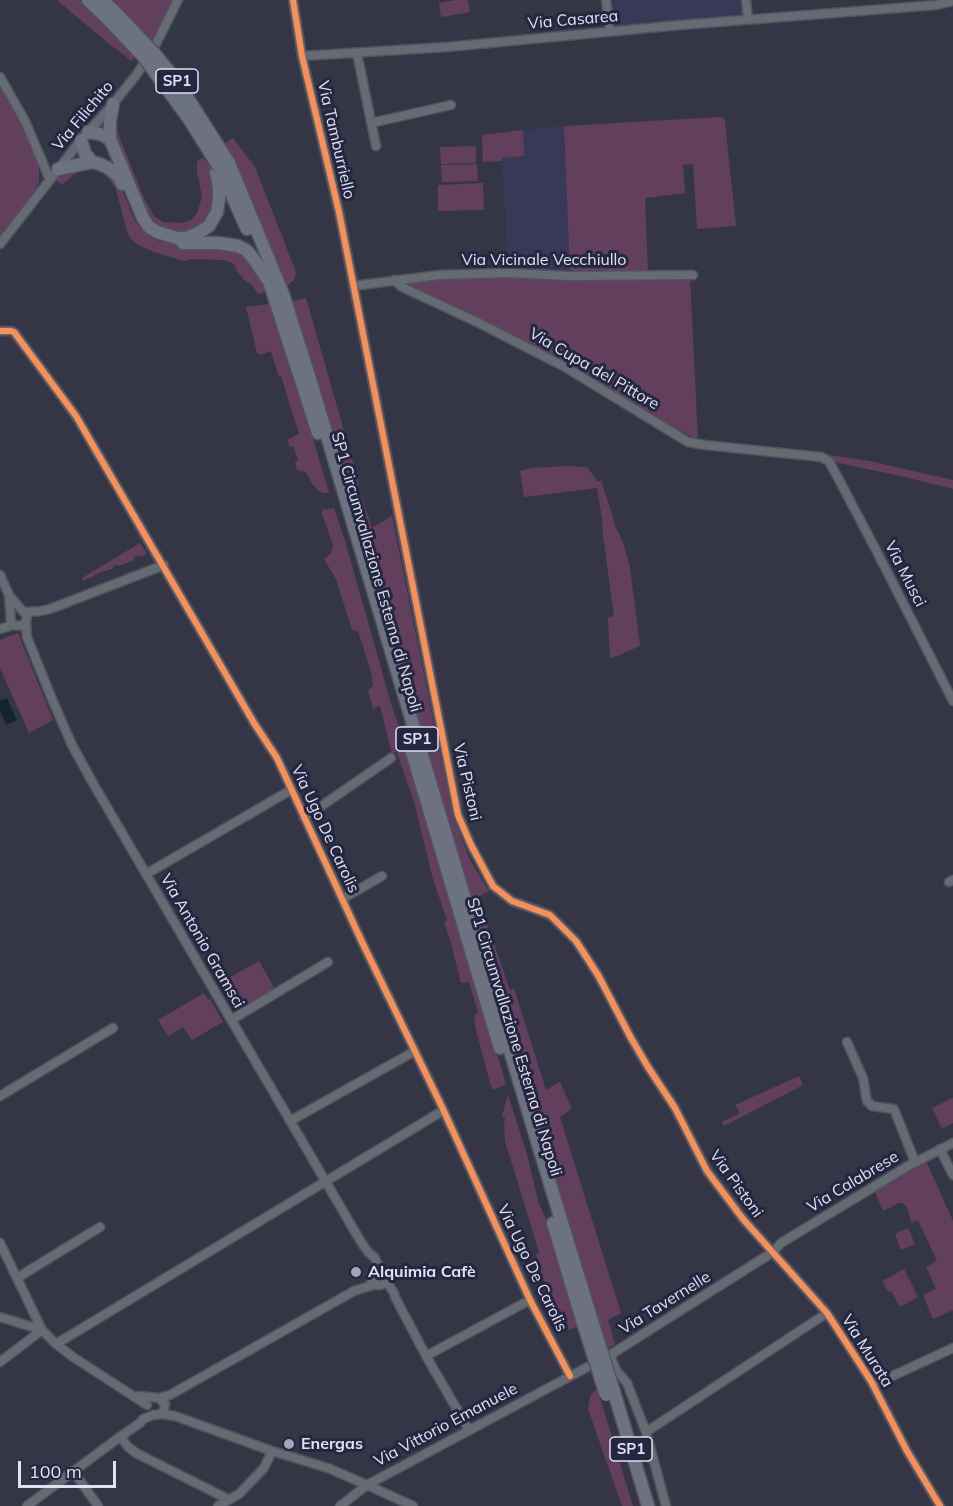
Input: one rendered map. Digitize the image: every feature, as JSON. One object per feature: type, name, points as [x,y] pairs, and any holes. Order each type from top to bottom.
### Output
[{"type":"highway","name":"SP1 Circumvallazione Esterna di Napoli","points":[[88,0],[107,8],[154,53],[176,80],[283,294],[519,1083],[588,1322]]},
{"type":"highway","name":"SP1 Circumvallazione Esterna di Napoli","points":[[101,0],[220,165],[270,285],[321,444],[445,865],[610,1394],[648,1506]]},
{"type":"highway","points":[[113,104],[110,139],[143,218],[157,232],[167,236],[186,238],[209,226],[217,212],[220,165]]},
{"type":"highway","points":[[92,162],[85,153],[85,136],[100,134],[110,139]]},
{"type":"highway","points":[[58,169],[92,162],[110,169],[119,177],[137,219],[154,236],[178,243],[224,243],[238,246],[254,258],[270,285]]},
{"type":"highway","name":"SP1 Circumvallazione Esterna di Napoli","points":[[610,1394],[640,1506]]},
{"type":"street","name":"Via Filichito","points":[[0,244],[58,169],[137,74],[156,44],[178,0]]},
{"type":"street","name":"Via Tamburriello","points":[[293,0],[302,56],[339,212],[353,286]]},
{"type":"street","points":[[606,0],[610,31]]},
{"type":"street","points":[[746,0],[748,19]]},
{"type":"street","name":"Via Casarea","points":[[302,56],[447,47],[748,19],[936,6],[953,1]]},
{"type":"street","points":[[357,53],[376,146]]},
{"type":"street","points":[[0,77],[25,121],[50,180]]},
{"type":"street","points":[[371,123],[451,105]]},
{"type":"street","name":"Via Vicinale Vecchiullo","points":[[394,280],[439,275],[508,273],[569,276],[693,275]]},
{"type":"street","points":[[353,286],[394,280]]},
{"type":"street","name":"Via Cupa del Pittore","points":[[394,280],[402,287],[565,367],[688,442],[821,457],[829,461]]},
{"type":"street","name":"Via Pistoni","points":[[353,286],[458,815],[471,845],[493,886],[512,901],[550,915],[576,941],[598,975],[648,1067],[675,1108],[707,1171],[743,1219],[773,1252]]},
{"type":"street","name":"Via Ugo De Carolis","points":[[0,331],[14,332],[76,416],[254,723],[277,758],[530,1300],[570,1376]]},
{"type":"street","name":"Via Musci","points":[[829,461],[953,701]]},
{"type":"street","points":[[25,616],[59,606],[164,565]]},
{"type":"street","points":[[0,575],[9,595],[25,616],[23,625],[13,621]]},
{"type":"street","points":[[9,595],[13,621]]},
{"type":"street","points":[[2,628],[13,621],[16,610],[25,616]]},
{"type":"street","name":"Via Antonio Gramsci","points":[[25,616],[27,637],[72,745],[290,1121],[368,1252],[374,1257],[374,1272]]},
{"type":"street","name":"Via Antonio Gramsci","points":[[13,621],[27,637]]},
{"type":"street","points":[[304,818],[391,758]]},
{"type":"street","points":[[146,873],[291,790]]},
{"type":"street","points":[[342,899],[382,876]]},
{"type":"street","points":[[231,1020],[328,963]]},
{"type":"street","points":[[0,1096],[113,1028]]},
{"type":"street","points":[[847,1042],[863,1078],[867,1101],[872,1106],[894,1109],[915,1162]]},
{"type":"street","points":[[290,1121],[415,1051]]},
{"type":"street","points":[[56,1344],[439,1113]]},
{"type":"street","name":"Via Calabrese","points":[[773,1252],[781,1243],[915,1162],[953,1143]]},
{"type":"street","points":[[940,1149],[953,1175]]},
{"type":"street","points":[[17,1278],[100,1227]]},
{"type":"street","points":[[0,1243],[42,1330],[73,1357],[134,1396],[175,1416],[272,1451],[328,1468],[413,1506]]},
{"type":"street","name":"Via Murata","points":[[773,1252],[827,1313],[873,1385],[907,1451],[940,1506]]},
{"type":"street","name":"Via Tavernelle","points":[[570,1376],[610,1355],[773,1252]]},
{"type":"street","points":[[374,1272],[372,1282],[381,1283],[390,1296],[395,1297],[469,1430]]},
{"type":"street","points":[[27,1506],[140,1423],[170,1395],[354,1291],[381,1283],[386,1273],[374,1272],[354,1291]]},
{"type":"street","points":[[426,1356],[530,1300]]},
{"type":"street","points":[[646,1432],[827,1313]]},
{"type":"street","points":[[0,1317],[42,1330]]},
{"type":"street","points":[[0,1362],[42,1330]]},
{"type":"street","points":[[873,1385],[953,1348]]},
{"type":"street","points":[[610,1355],[616,1370],[627,1383],[646,1432],[666,1506]]},
{"type":"street","name":"Via Vittorio Emanuele","points":[[340,1506],[367,1485],[570,1376]]},
{"type":"street","points":[[121,1436],[127,1446],[136,1453],[228,1499]]},
{"type":"street","points":[[218,1506],[238,1494],[264,1468],[272,1451]]},
{"type":"street","points":[[73,1471],[98,1506]]},
{"type":"shaded area","points":[[57,0],[80,0],[134,57],[132,61],[109,44]]},
{"type":"shaded area","points":[[113,0],[174,0],[152,40]]},
{"type":"shaded area","points":[[468,0],[470,12],[441,17],[439,3]]},
{"type":"shaded area","points":[[611,0],[744,0],[745,16],[614,28]]},
{"type":"shaded area","points":[[0,86],[37,158],[39,182],[33,194],[0,237]]},
{"type":"shaded area","points":[[724,118],[725,122],[736,226],[697,229],[693,164],[683,165],[685,193],[645,198],[648,273],[570,274],[564,126]]},
{"type":"shaded area","points":[[115,123],[143,196],[154,216],[163,222],[182,223],[191,220],[197,213],[202,197],[197,163],[203,158],[215,176],[216,199],[208,221],[186,234],[151,225],[113,139]]},
{"type":"shaded area","points":[[564,126],[570,274],[506,271],[508,267],[502,158],[524,156],[523,130]]},
{"type":"shaded area","points":[[523,130],[524,156],[483,162],[482,135]]},
{"type":"shaded area","points":[[233,138],[255,167],[296,272],[294,280],[286,286],[225,143]]},
{"type":"shaded area","points":[[476,146],[476,163],[441,164],[440,147]]},
{"type":"shaded area","points":[[477,164],[478,181],[442,182],[441,165]]},
{"type":"shaded area","points":[[76,167],[105,169],[121,187],[134,219],[141,229],[158,241],[179,245],[227,247],[243,253],[261,279],[266,292],[258,294],[252,285],[244,280],[234,264],[224,260],[190,259],[184,261],[138,245],[130,238],[126,228],[116,189],[103,173],[82,170],[62,185],[56,180]]},
{"type":"shaded area","points":[[483,183],[484,210],[438,211],[438,185]]},
{"type":"shaded area","points":[[477,276],[588,280],[690,278],[698,440],[655,417],[583,372],[404,284],[404,282]]},
{"type":"shaded area","points":[[306,298],[359,486],[349,488],[292,301]]},
{"type":"shaded area","points":[[269,304],[291,365],[329,493],[319,491],[306,472],[297,470],[295,462],[298,460],[293,446],[290,447],[287,440],[299,434],[281,376],[279,377],[271,351],[260,355],[257,353],[246,307]]},
{"type":"shaded area","points":[[830,455],[869,461],[953,480],[953,489],[834,462]]},
{"type":"shaded area","points":[[587,467],[597,481],[601,481],[630,568],[640,646],[610,659],[608,618],[614,616],[597,488],[524,497],[520,471],[531,468]]},
{"type":"shaded area","points":[[361,495],[372,528],[392,516],[439,750],[455,816],[469,858],[489,891],[478,897],[510,990],[514,988],[546,1090],[560,1082],[572,1109],[560,1117],[621,1313],[608,1320],[615,1344],[607,1349],[351,497]]},
{"type":"shaded area","points":[[334,508],[506,1084],[493,1090],[476,1030],[474,1016],[478,1012],[469,982],[461,983],[444,922],[447,920],[433,879],[414,802],[397,753],[392,754],[380,706],[373,708],[368,690],[373,686],[371,672],[358,631],[352,630],[336,579],[324,559],[331,553],[333,545],[322,510]]},
{"type":"shaded area","points":[[140,543],[147,554],[134,557],[134,560],[113,566],[114,568],[83,581],[82,578]]},
{"type":"shaded area","points":[[18,633],[53,720],[29,733],[0,668],[0,640]]},
{"type":"shaded area","points":[[7,698],[17,720],[6,725],[0,711],[0,701]]},
{"type":"shaded area","points":[[259,961],[276,991],[237,1013],[220,983]]},
{"type":"shaded area","points":[[204,993],[223,1022],[192,1040],[183,1027],[168,1036],[158,1020]]},
{"type":"shaded area","points":[[799,1076],[803,1085],[724,1126],[722,1122],[740,1113],[735,1105]]},
{"type":"shaded area","points":[[508,1095],[528,1158],[538,1201],[546,1219],[575,1314],[578,1326],[569,1330],[566,1319],[562,1320],[558,1310],[554,1312],[536,1255],[539,1252],[505,1141],[505,1118],[502,1116]]},
{"type":"shaded area","points":[[953,1098],[953,1123],[942,1129],[932,1108]]},
{"type":"shaded area","points":[[926,1161],[953,1221],[953,1310],[933,1319],[923,1295],[936,1289],[926,1267],[937,1261],[918,1220],[911,1222],[906,1206],[899,1203],[883,1211],[875,1192]]},
{"type":"shaded area","points":[[908,1228],[915,1244],[901,1250],[895,1234]]},
{"type":"shaded area","points":[[904,1269],[918,1297],[900,1307],[882,1281]]},
{"type":"shaded area","points":[[597,1388],[633,1506],[622,1506],[588,1409],[590,1396]]},
{"type":"cycle path","points":[[293,0],[302,56],[339,212],[458,815],[493,886],[512,901],[550,915],[576,941],[598,975],[648,1067],[675,1108],[707,1171],[743,1219],[827,1313],[871,1381],[907,1451],[940,1506]]},
{"type":"cycle path","points":[[0,331],[14,332],[76,416],[254,723],[277,758],[362,942],[442,1107],[530,1300],[570,1376]]},
{"type":"place","name":"Alquimia Cafè","points":[[356,1272]]},
{"type":"place","name":"Energas","points":[[289,1444]]}]
